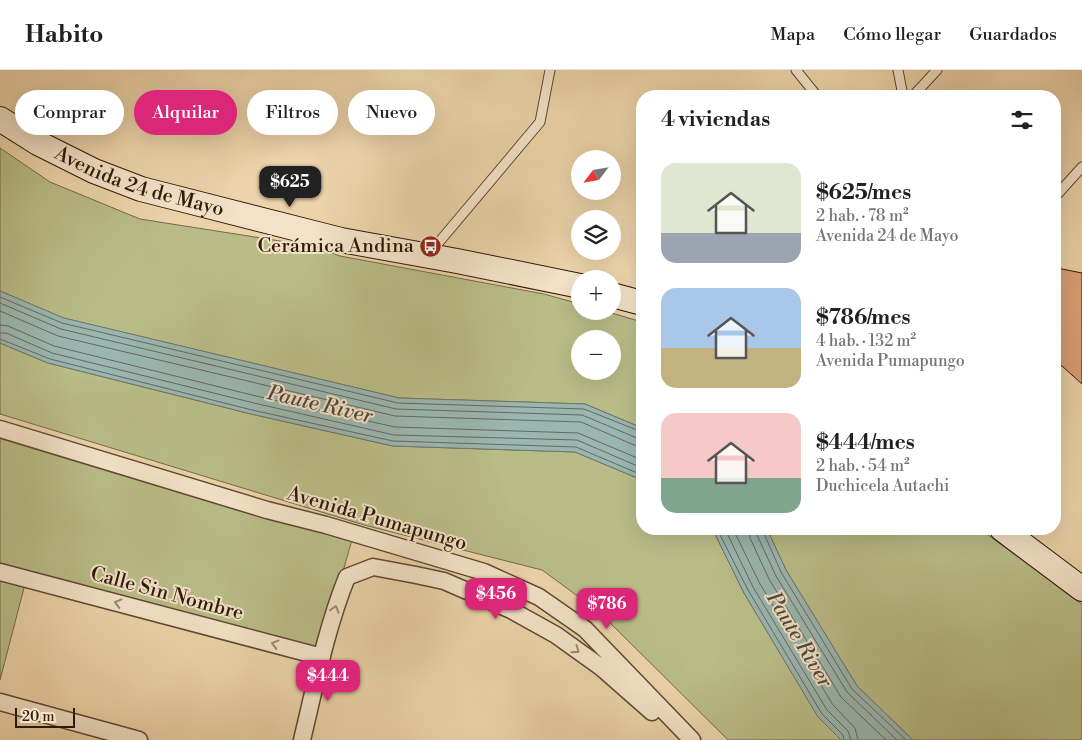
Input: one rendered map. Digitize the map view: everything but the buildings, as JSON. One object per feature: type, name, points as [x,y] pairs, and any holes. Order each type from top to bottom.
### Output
[{"type":"main road","name":"Avenida 24 de Mayo","points":[[0,120],[38,143],[86,167],[141,189],[309,233],[571,284]]},
{"type":"main road","points":[[621,297],[636,301]]},
{"type":"main road","points":[[1010,535],[1082,589]]},
{"type":"street","name":"Avenida Pumapungo","points":[[0,429],[267,510],[326,524],[484,572],[539,597],[585,629],[692,740]]},
{"type":"street","points":[[302,740],[322,657],[339,595],[346,577],[373,567],[444,581],[511,610],[556,635],[602,668],[682,740]]},
{"type":"street","name":"Calle Sin Nombre","points":[[0,572],[322,657]]},
{"type":"street","points":[[0,702],[139,740]]},
{"type":"lane","points":[[428,256],[540,122],[550,70]]},
{"type":"lane","points":[[796,70],[812,90]]},
{"type":"lane","points":[[898,70],[902,90]]},
{"type":"lane","points":[[919,90],[937,70]]},
{"type":"lane","points":[[1061,190],[1082,167]]},
{"type":"green space","points":[[0,148],[50,182],[140,219],[312,246],[340,256],[544,294],[571,302],[571,320],[621,320],[621,316],[636,320],[636,425],[585,404],[399,398],[63,318],[0,291]]},
{"type":"green space","points":[[0,343],[48,363],[251,414],[393,446],[575,452],[636,477],[636,535],[715,535],[744,593],[816,713],[842,740],[728,740],[598,611],[542,570],[364,525],[0,414]]},
{"type":"green space","points":[[0,430],[353,536],[320,653],[0,566]]},
{"type":"green space","points":[[770,535],[988,535],[1082,604],[1082,740],[913,740],[857,686],[786,570]]},
{"type":"green space","points":[[0,577],[25,584],[0,680]]},
{"type":"water","name":"Paute River","points":[[0,291],[64,318],[399,398],[585,404],[636,425],[636,477],[575,452],[393,446],[251,414],[48,363],[0,343]]},
{"type":"water","name":"Paute River","points":[[715,535],[770,535],[786,570],[857,686],[913,740],[841,740],[818,717],[744,593]]},
{"type":"place","name":"Cerámica Andina","points":[[430,246]]}]
